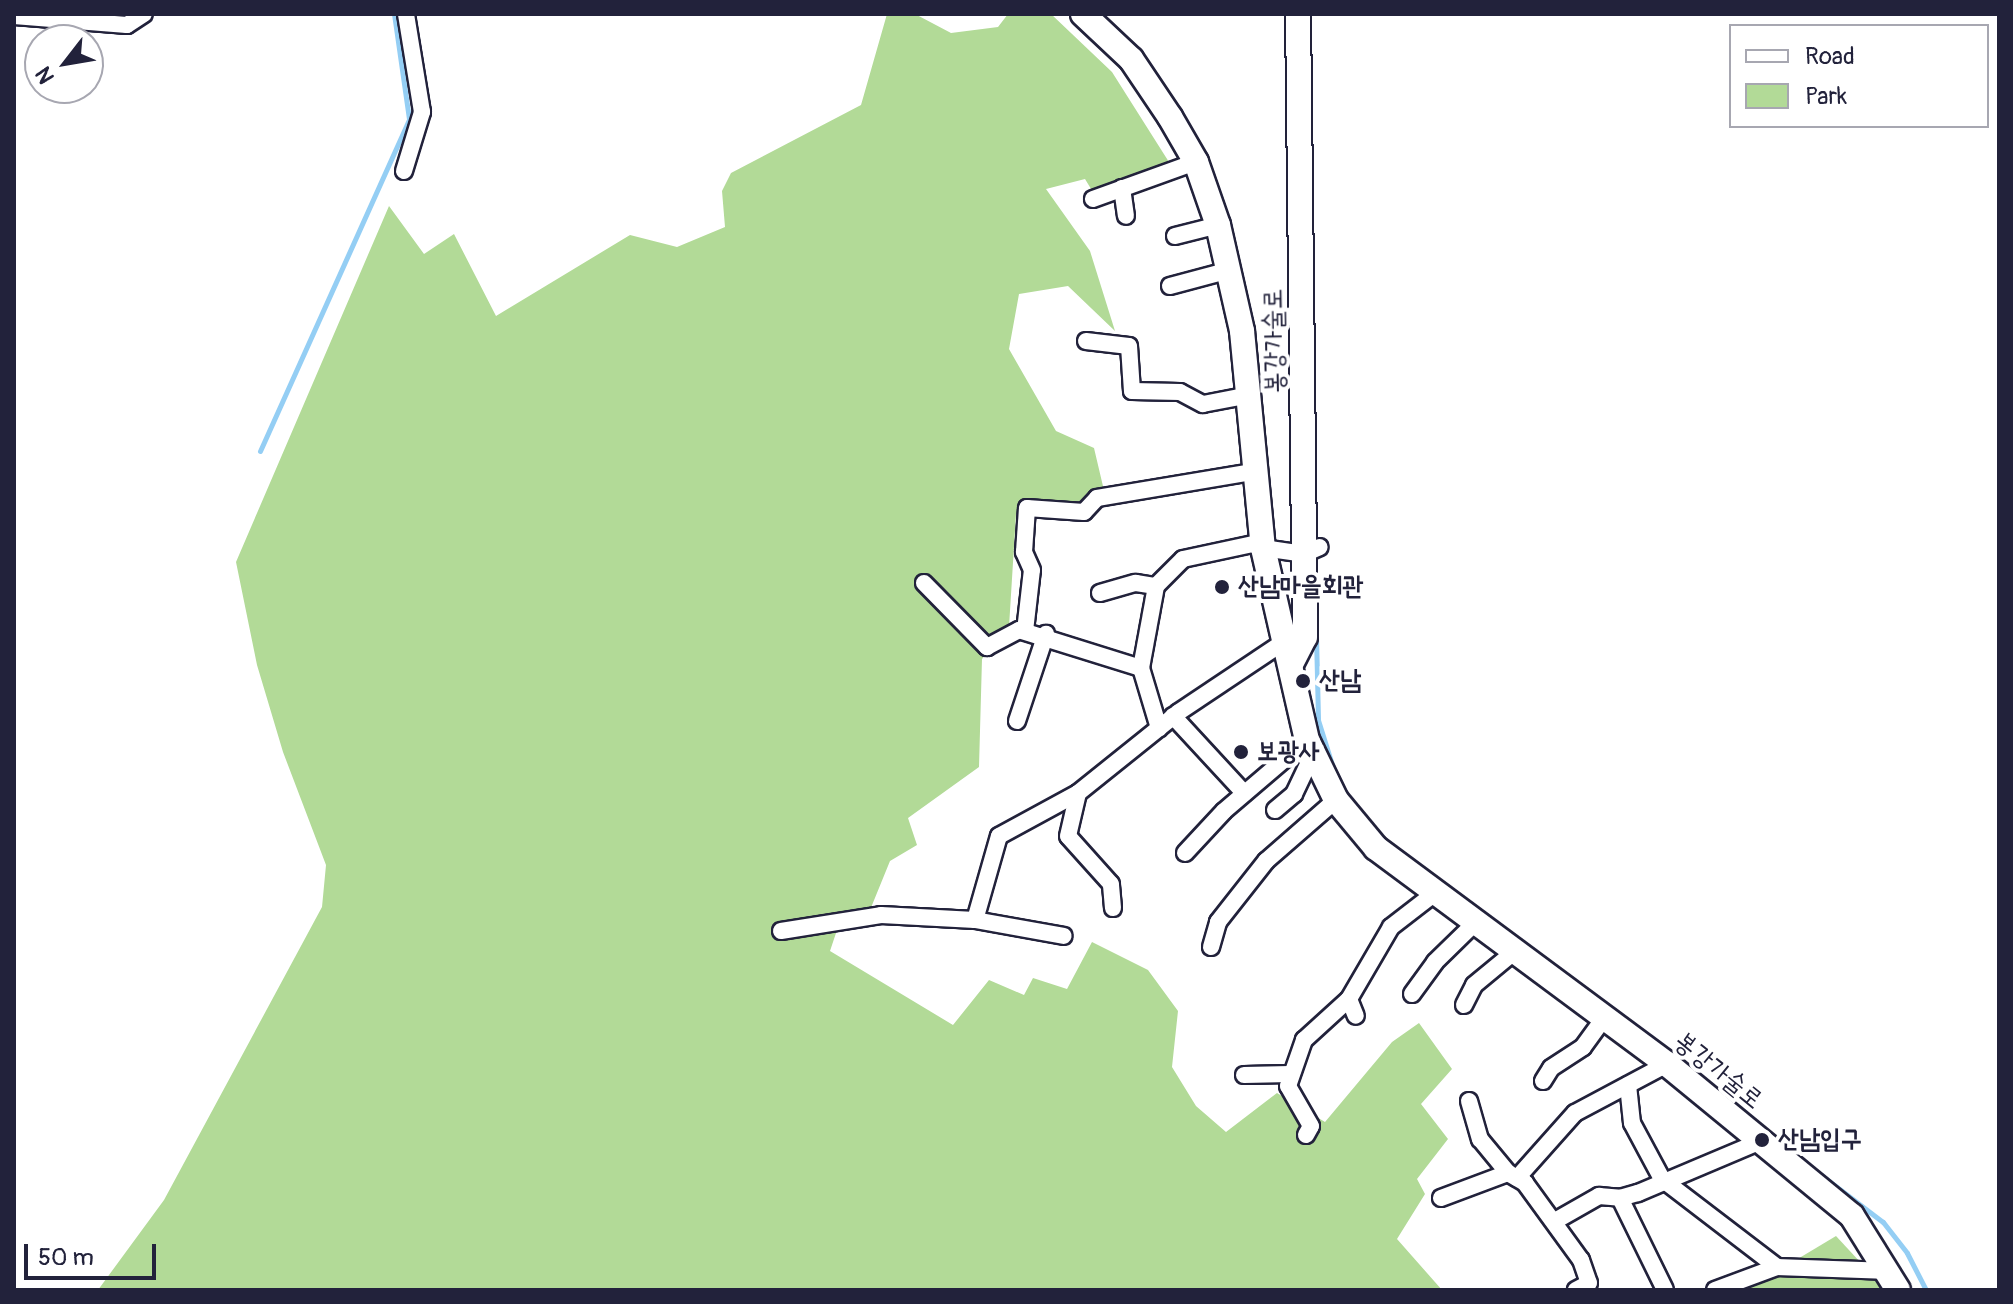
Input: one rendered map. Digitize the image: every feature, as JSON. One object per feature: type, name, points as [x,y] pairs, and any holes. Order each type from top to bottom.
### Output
[{"type":"street","points":[[14,16],[84,17],[127,25],[144,14]]},
{"type":"street","points":[[404,171],[422,112],[406,14]]},
{"type":"street","name":"봉강가술로","points":[[1083,14],[1131,59],[1196,162],[1218,225],[1242,331],[1245,396],[1263,545],[1310,747],[1336,800],[1376,848],[1667,1064],[1852,1216],[1894,1280]]},
{"type":"street","name":"봉강가술로","points":[[1288,653],[1305,637],[1311,551],[1298,14]]},
{"type":"street","points":[[1093,199],[1196,162]]},
{"type":"street","points":[[1122,188],[1126,216]]},
{"type":"street","points":[[1175,236],[1218,225]]},
{"type":"street","points":[[1170,286],[1230,270]]},
{"type":"street","name":"봉강가술로","points":[[1086,341],[1129,346],[1132,391],[1180,392],[1203,404],[1245,396]]},
{"type":"street","points":[[1022,630],[1032,570],[1024,552],[1027,508],[1084,512],[1097,498],[1253,472]]},
{"type":"street","points":[[1159,728],[1141,668],[1156,586],[1183,559],[1263,545],[1311,551]]},
{"type":"street","points":[[924,583],[987,647],[1022,630],[1046,634],[1141,668]]},
{"type":"street","points":[[1100,593],[1136,583],[1156,586]]},
{"type":"street","points":[[1017,721],[1046,634]]},
{"type":"street","points":[[975,920],[999,836],[1078,793],[1173,716],[1288,653]]},
{"type":"street","points":[[1173,716],[1244,793]]},
{"type":"street","points":[[1185,853],[1244,793],[1310,747]]},
{"type":"street","points":[[1275,810],[1294,794],[1310,747]]},
{"type":"street","points":[[1078,793],[1068,836],[1111,884],[1113,908]]},
{"type":"street","points":[[1211,947],[1218,922],[1266,861],[1336,800]]},
{"type":"street","points":[[1306,1135],[1311,1126],[1288,1086],[1304,1040],[1349,999],[1391,927],[1435,893]]},
{"type":"street","points":[[781,931],[881,915],[975,920],[1064,936]]},
{"type":"street","points":[[1412,994],[1435,962],[1475,923]]},
{"type":"street","points":[[1464,1005],[1474,985],[1514,952]]},
{"type":"street","points":[[1349,999],[1356,1016]]},
{"type":"street","points":[[1543,1081],[1551,1068],[1583,1047],[1603,1019]]},
{"type":"street","points":[[1441,1198],[1512,1175],[1564,1121],[1667,1064]]},
{"type":"street","points":[[1244,1075],[1290,1074]]},
{"type":"street","points":[[1628,1085],[1632,1123],[1662,1179],[1777,1267]]},
{"type":"street","points":[[1469,1101],[1480,1139],[1555,1221],[1589,1283],[1576,1290]]},
{"type":"street","points":[[1555,1221],[1599,1196],[1620,1198],[1761,1141]]},
{"type":"street","points":[[1620,1198],[1665,1290]]},
{"type":"street","points":[[1715,1290],[1777,1267],[1894,1280]]},
{"type":"green space","points":[[887,14],[915,14],[951,33],[998,27],[1008,14],[1051,14],[1112,72],[1174,170],[1099,202],[1085,179],[1046,189],[1090,251],[1115,331],[1068,286],[1019,294],[1009,349],[1056,431],[1094,448],[1106,499],[1016,514],[1009,627],[982,659],[979,767],[908,818],[917,845],[890,861],[868,915],[838,927],[830,951],[953,1025],[989,980],[1024,995],[1033,978],[1067,989],[1092,942],[1148,970],[1178,1011],[1172,1067],[1196,1106],[1226,1132],[1277,1093],[1325,1122],[1392,1042],[1419,1023],[1452,1069],[1421,1104],[1448,1139],[1417,1179],[1425,1194],[1397,1239],[1442,1290],[98,1290],[164,1200],[322,907],[326,865],[283,752],[257,665],[236,562],[389,206],[424,254],[454,234],[496,316],[630,235],[677,247],[725,227],[722,191],[731,173],[861,105]]},
{"type":"green space","points":[[1836,1236],[1886,1290],[1746,1290]]},
{"type":"waterway","points":[[260,451],[409,119],[394,14]]},
{"type":"waterway","points":[[1316,636],[1318,720],[1334,771]]},
{"type":"waterway","points":[[1821,1175],[1883,1222],[1907,1253],[1926,1290]]},
{"type":"place","name":"산남마을회관","points":[[1222,587]]},
{"type":"place","name":"산남","points":[[1303,681]]},
{"type":"place","name":"보광사","points":[[1241,752]]},
{"type":"place","name":"산남입구","points":[[1762,1140]]}]
